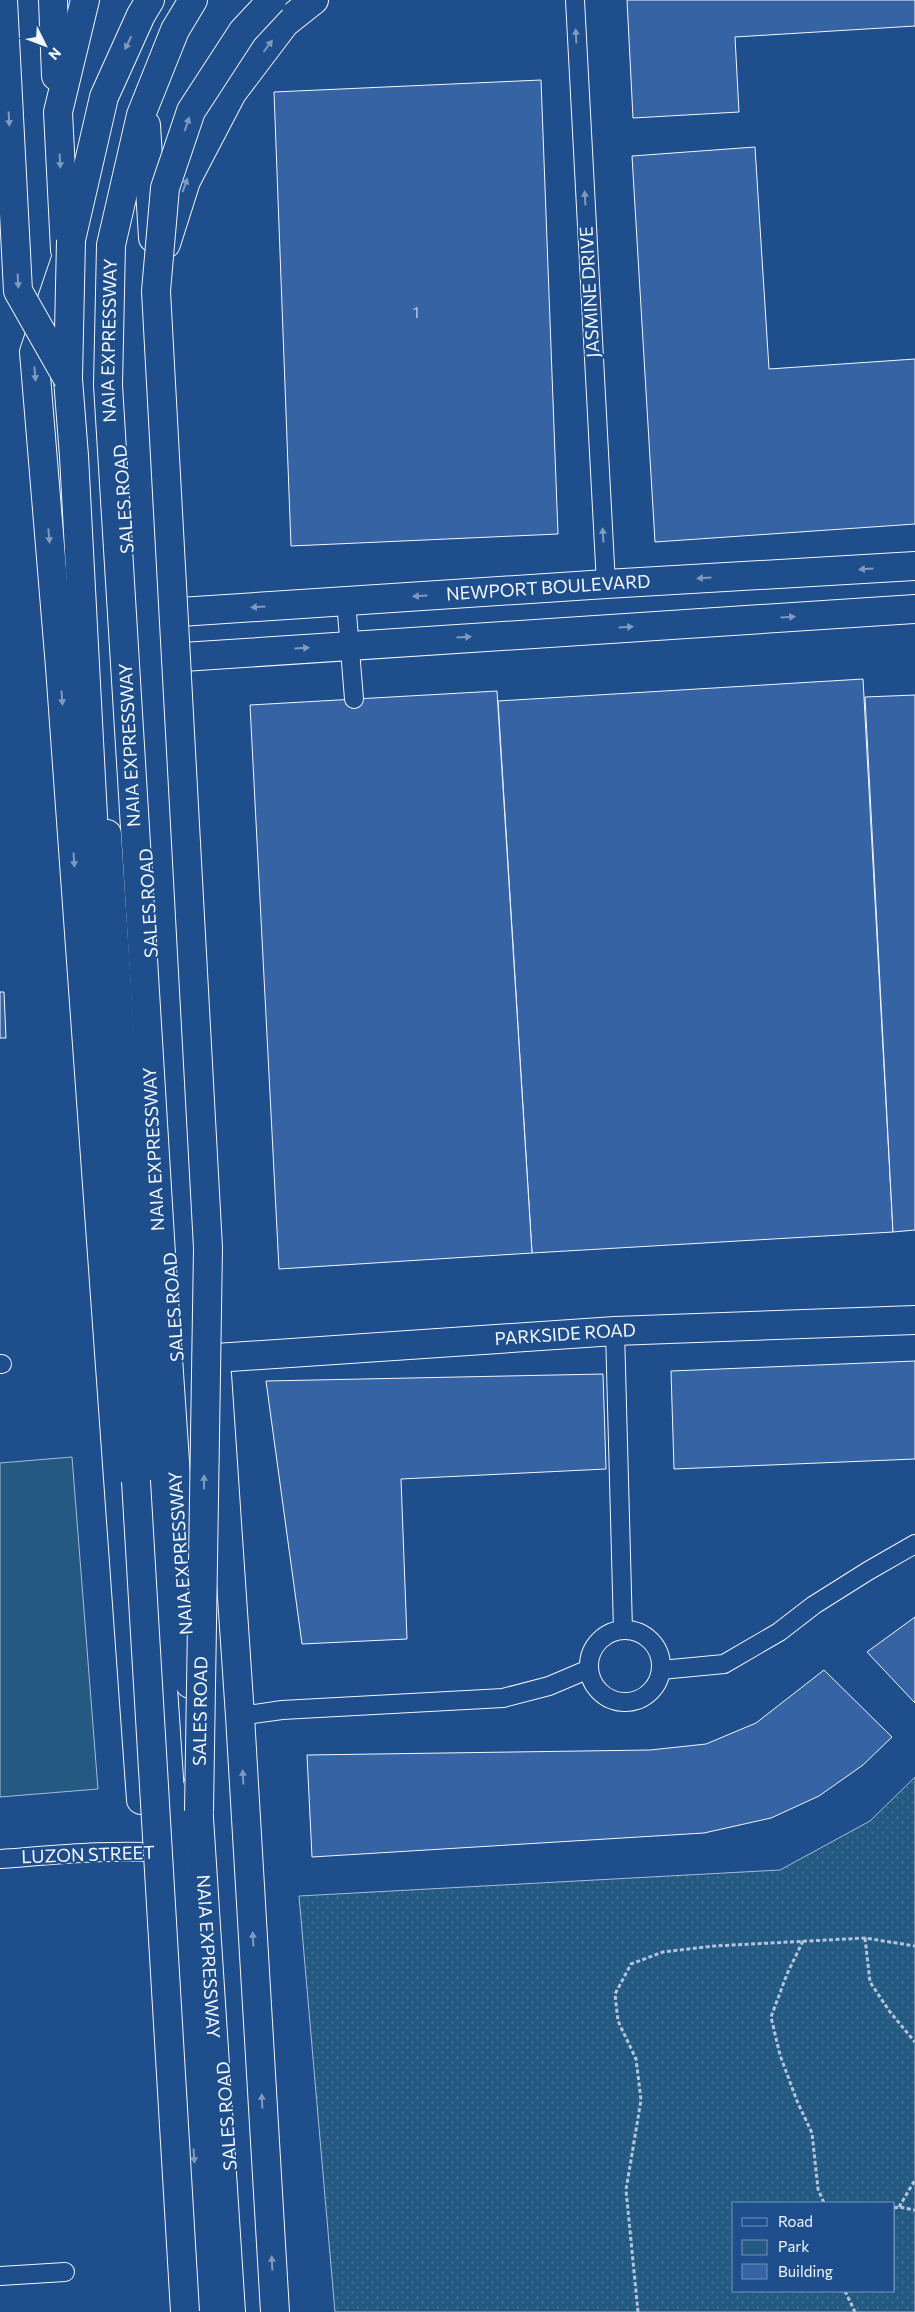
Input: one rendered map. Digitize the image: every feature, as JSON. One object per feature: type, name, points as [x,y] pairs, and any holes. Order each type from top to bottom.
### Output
[{"type":"main road","points":[[3,0],[18,291],[68,379]]},
{"type":"main road","points":[[53,0],[58,112]]},
{"type":"main road","name":"SALES ROAD","points":[[85,0],[58,112],[65,261],[98,690],[204,2312]]},
{"type":"main road","points":[[150,0],[141,15],[104,97],[71,240],[68,379],[74,456],[103,1006],[155,1793],[185,2312]]},
{"type":"main road","name":"NAIA EXPRESSWAY","points":[[193,0],[175,30],[141,115],[111,245],[108,385],[161,1254],[231,2312]]},
{"type":"main road","name":"SALES ROAD","points":[[205,0],[175,51],[146,125],[121,249],[117,386],[178,1370],[240,2312]]},
{"type":"main road","points":[[199,1810],[208,1248],[156,291],[165,188],[191,111],[243,31],[272,0]]},
{"type":"main road","points":[[162,318],[164,251],[186,181],[232,93],[285,23],[314,0]]},
{"type":"main road","name":"SALES ROAD","points":[[146,125],[152,233],[162,318],[183,657],[216,1358],[240,1716],[275,2312]]},
{"type":"main road","name":"SALES ROAD","points":[[65,261],[34,352],[61,677],[145,1851],[173,2312]]},
{"type":"main road","name":"NEWPORT BOULEVARD","points":[[180,612],[915,566]]},
{"type":"main road","points":[[183,657],[915,609]]},
{"type":"main road","name":"PARKSIDE ROAD","points":[[216,1358],[615,1330],[915,1320]]},
{"type":"lane","name":"JASMINE DRIVE","points":[[574,0],[606,584]]},
{"type":"lane","points":[[346,601],[348,645],[354,699]]},
{"type":"lane","points":[[615,1330],[623,1630]]},
{"type":"lane","points":[[661,1670],[724,1664],[779,1632],[814,1605],[915,1544]]},
{"type":"lane","points":[[623,1630],[636,1631],[647,1637],[656,1646],[661,1670],[657,1683],[649,1692],[639,1700],[628,1702],[616,1701],[606,1697],[597,1690],[589,1669],[590,1658],[601,1638],[611,1632],[623,1630]]},
{"type":"lane","points":[[240,1716],[282,1710],[503,1698],[549,1686],[589,1669]]},
{"type":"lane","name":"LUZON STREET","points":[[0,1859],[145,1851],[175,1853]]},
{"type":"lane","points":[[0,2276],[65,2272]]},
{"type":"path","points":[[865,1938],[870,1982],[890,2012],[915,2042]]},
{"type":"path","points":[[638,2312],[626,2190],[641,2100],[636,2059],[618,2020],[615,1994],[631,1964],[663,1952],[714,1946],[865,1938],[915,1946]]},
{"type":"path","points":[[803,1941],[787,1974],[772,2017],[780,2056],[797,2101],[812,2133],[818,2189],[824,2202]]},
{"type":"path","points":[[899,2207],[915,2180]]},
{"type":"path","points":[[895,2208],[915,2210]]},
{"type":"path","points":[[845,2292],[855,2312]]},
{"type":"green space","points":[[72,1457],[98,1789],[0,1797],[0,1463]]},
{"type":"green space","points":[[915,1777],[915,2312],[335,2312],[299,1896],[780,1870],[870,1821]]},
{"type":"building","points":[[627,0],[915,0],[915,26],[735,37],[739,112],[633,118]]},
{"type":"building","points":[[541,80],[558,534],[291,546],[274,92]]},
{"type":"building","points":[[755,147],[769,369],[915,359],[915,524],[655,542],[632,156]]},
{"type":"building","points":[[863,679],[893,1232],[532,1253],[498,701]]},
{"type":"building","points":[[497,691],[532,1253],[279,1269],[250,705]]},
{"type":"building","points":[[915,695],[915,1230],[893,1232],[865,697]]},
{"type":"building","points":[[0,992],[4,992],[6,1038],[0,1038]]},
{"type":"building","points":[[915,1361],[915,1459],[674,1469],[671,1371]]},
{"type":"building","points":[[603,1374],[606,1469],[401,1479],[407,1639],[302,1644],[266,1381]]},
{"type":"building","points":[[915,1617],[915,1703],[867,1652]]},
{"type":"building","points":[[824,1670],[892,1737],[863,1765],[819,1796],[771,1818],[704,1833],[312,1857],[307,1755],[650,1750],[706,1744],[756,1723]]}]
